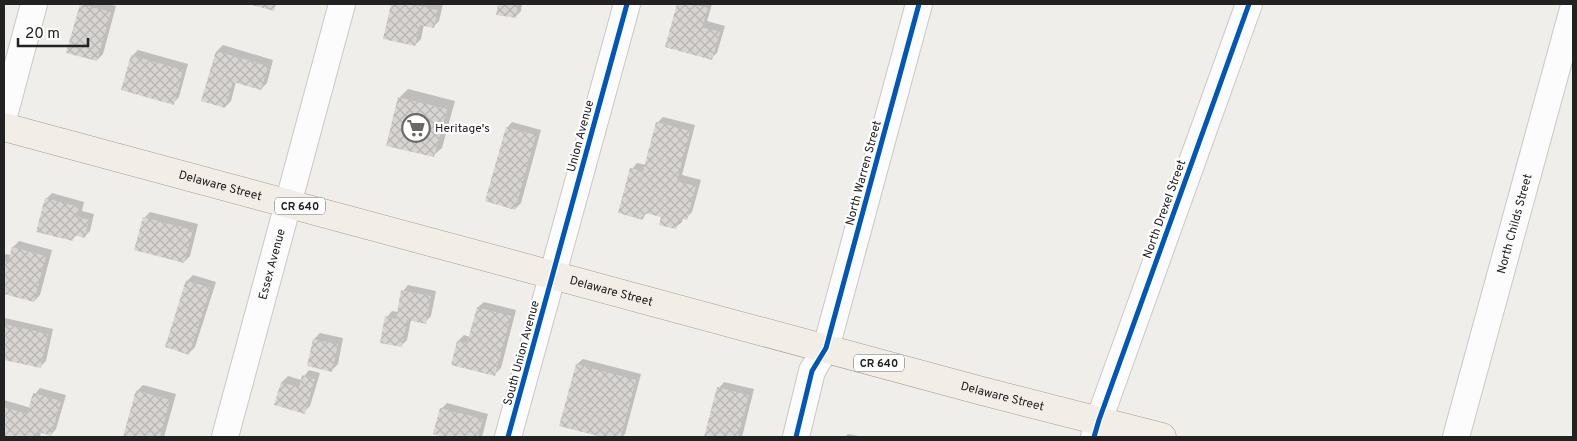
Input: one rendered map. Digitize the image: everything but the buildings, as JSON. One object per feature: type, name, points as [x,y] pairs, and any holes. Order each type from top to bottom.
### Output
[{"type":"main road","name":"Delaware Street","points":[[4,127],[826,348],[1096,429],[1162,437]]},
{"type":"street","points":[[4,116],[34,4]]},
{"type":"street","name":"Essex Avenue","points":[[225,437],[342,4]]},
{"type":"street","name":"Union Avenue","points":[[553,274],[627,4]]},
{"type":"street","name":"North Warren Street","points":[[796,437],[812,371],[826,348],[920,4]]},
{"type":"street","name":"North Drexel Street","points":[[1096,429],[1249,4]]},
{"type":"street","name":"North Childs Street","points":[[1456,437],[1573,9]]},
{"type":"street","name":"South Union Avenue","points":[[508,437],[553,274]]},
{"type":"cycle path","points":[[508,437],[627,4]]},
{"type":"cycle path","points":[[796,437],[812,371],[826,348],[919,4]]},
{"type":"cycle path","points":[[1094,437],[1249,4]]},
{"type":"place","name":"Heritage's","points":[[416,128]]}]
